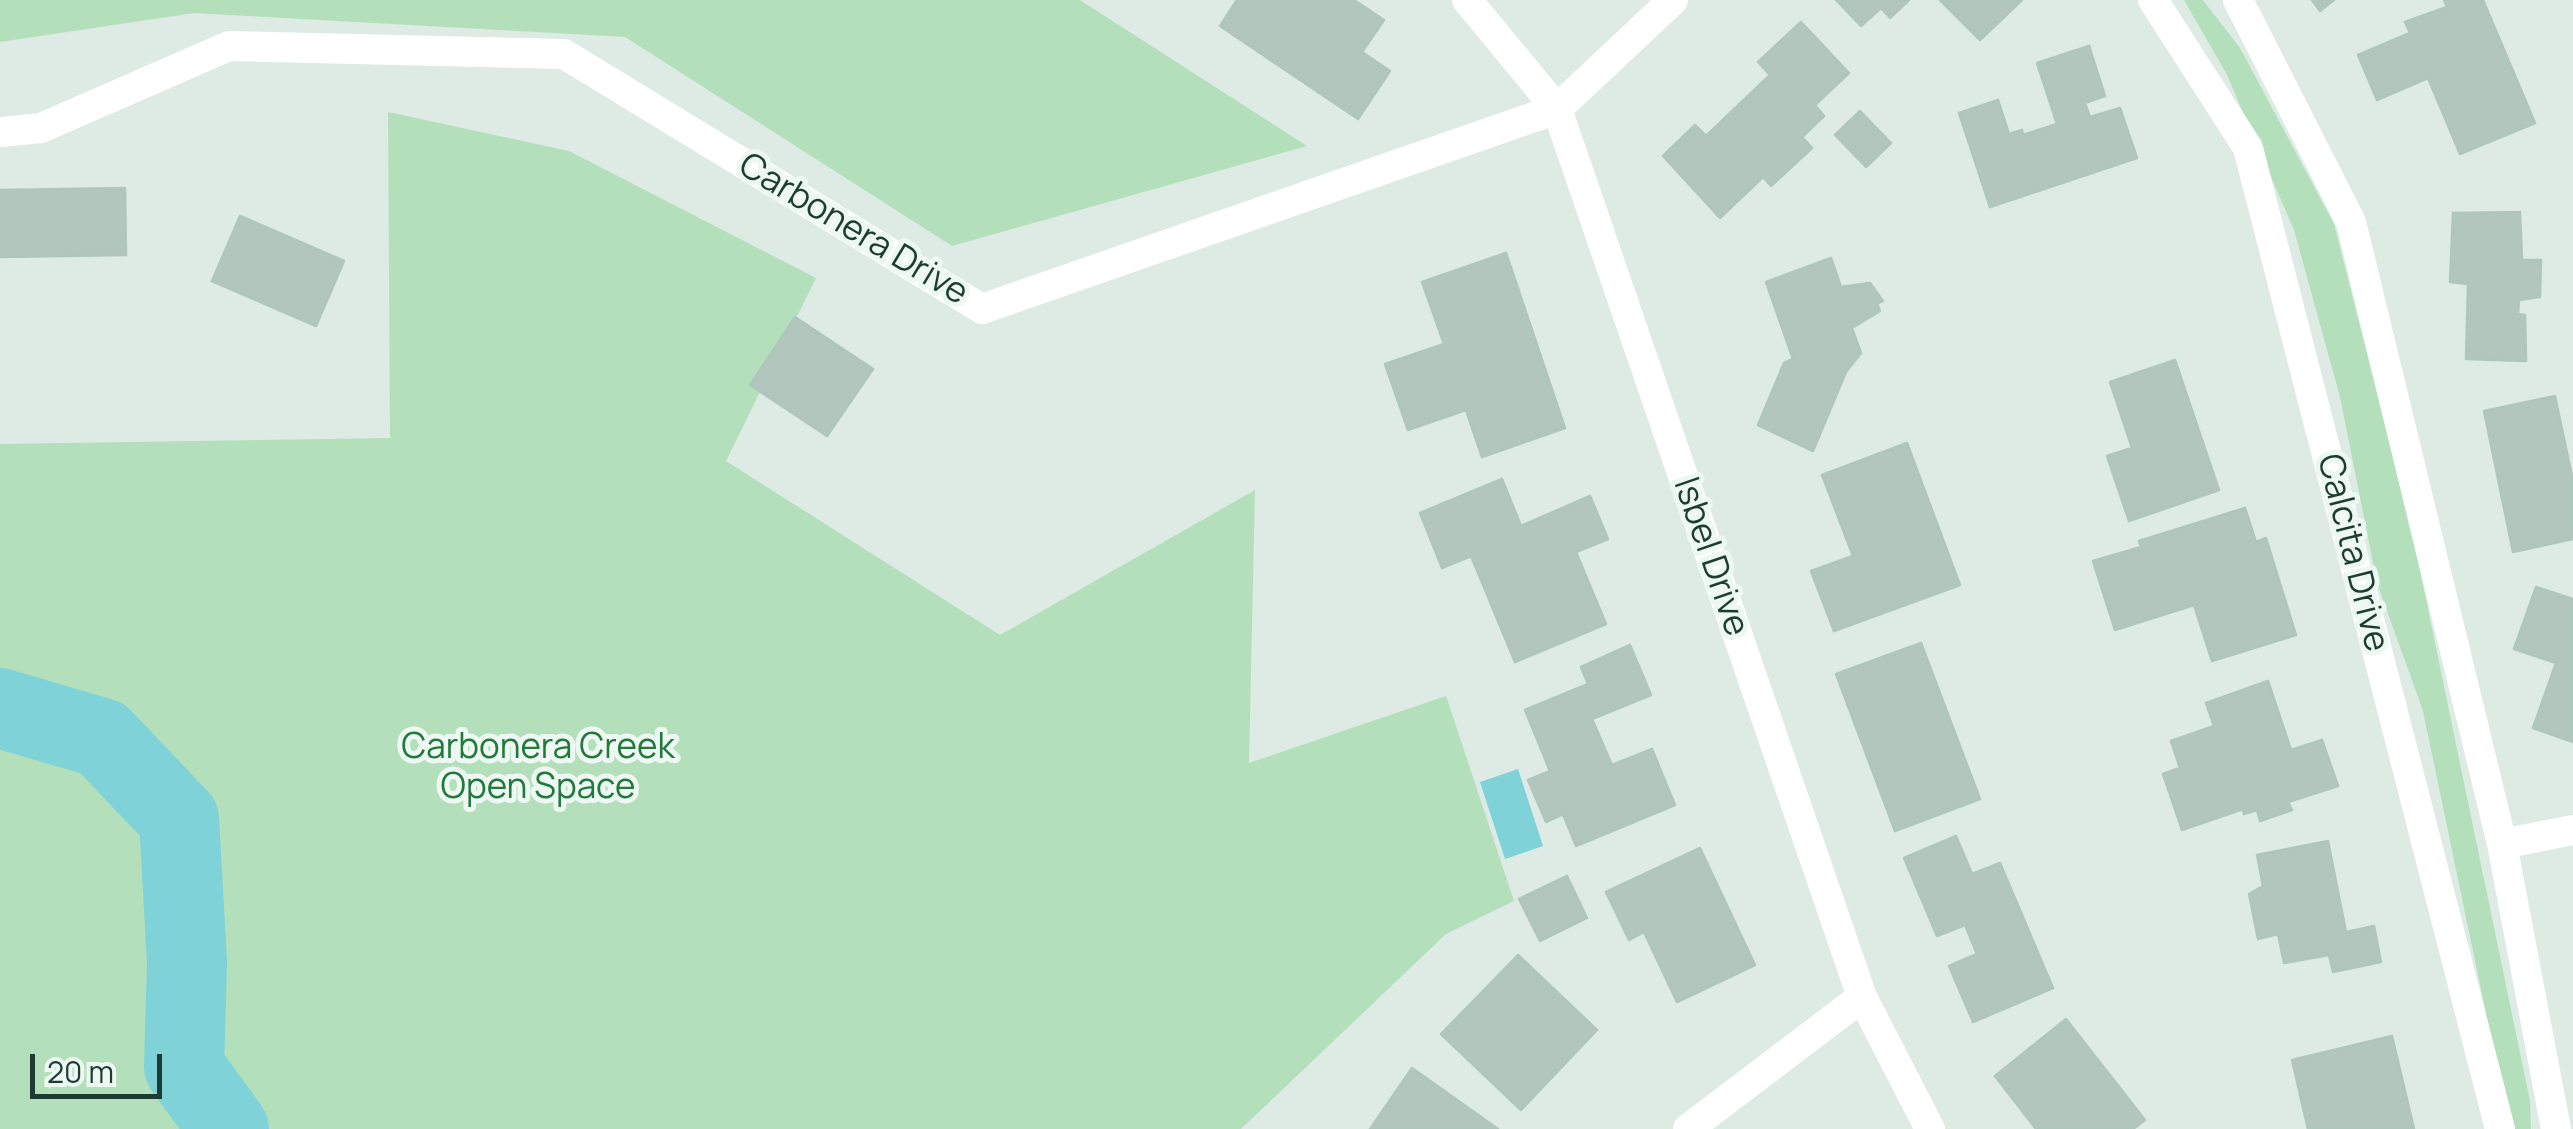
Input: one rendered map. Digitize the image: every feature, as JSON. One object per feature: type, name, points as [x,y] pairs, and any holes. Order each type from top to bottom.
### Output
[{"type":"street","name":"Isbel Drive","points":[[1467,0],[1556,109],[1862,998],[1930,1129]]},
{"type":"street","name":"Carbonera Drive","points":[[0,132],[41,128],[229,46],[564,54],[982,310],[1556,109],[1673,0]]},
{"type":"street","name":"Calcita Drive","points":[[2152,0],[2248,148],[2500,1129]]},
{"type":"street","points":[[2238,0],[2351,222],[2502,844],[2556,1129]]},
{"type":"street","points":[[2502,844],[2573,830]]},
{"type":"street","points":[[1688,1129],[1862,998]]},
{"type":"green space","points":[[0,0],[1080,0],[1307,146],[952,246],[625,37],[194,13],[0,42]]},
{"type":"green space","points":[[2184,0],[2203,0],[2240,48],[2334,224],[2411,527],[2530,1101],[2531,1129],[2510,1129],[2423,711],[2377,583],[2340,397],[2294,230],[2226,73]]},
{"type":"green space","name":"Carbonera Creek Open Space","points":[[388,112],[569,151],[816,278],[726,461],[1000,635],[1255,490],[1249,763],[1446,696],[1514,901],[1446,934],[1241,1129],[0,1129],[0,444],[390,438]]},
{"type":"water","points":[[1518,769],[1543,846],[1505,859],[1480,782]]},
{"type":"building","points":[[1237,0],[1354,0],[1384,20],[1362,52],[1390,71],[1358,119],[1220,26]]},
{"type":"building","points":[[1836,0],[1909,0],[1890,18],[1881,8],[1861,26]]},
{"type":"building","points":[[1940,0],[2022,0],[1980,40]]},
{"type":"building","points":[[2312,0],[2334,0],[2320,11]]},
{"type":"building","points":[[2444,0],[2483,0],[2535,123],[2460,154],[2428,78],[2377,100],[2358,55],[2410,33],[2405,22],[2447,7]]},
{"type":"building","points":[[1801,22],[1849,73],[1815,105],[1824,116],[1802,137],[1812,148],[1771,186],[1763,177],[1720,218],[1663,156],[1695,125],[1706,136],[1770,75],[1758,62]]},
{"type":"building","points":[[2089,46],[2105,96],[2085,103],[2090,117],[2120,108],[2137,158],[1990,207],[1959,113],[1998,100],[2009,134],[2022,130],[2023,135],[2057,124],[2037,63]]},
{"type":"building","points":[[1860,111],[1891,143],[1866,167],[1835,135]]},
{"type":"building","points":[[125,188],[126,255],[0,257],[0,190]]},
{"type":"building","points":[[2520,212],[2522,260],[2541,260],[2540,297],[2519,300],[2518,314],[2525,315],[2526,361],[2466,359],[2468,284],[2450,282],[2453,213]]},
{"type":"building","points":[[240,216],[344,261],[316,326],[212,281]]},
{"type":"building","points":[[1506,253],[1565,428],[1482,457],[1466,410],[1408,430],[1385,364],[1444,344],[1422,282]]},
{"type":"building","points":[[1831,258],[1841,287],[1870,283],[1883,301],[1877,304],[1880,311],[1852,328],[1861,353],[1846,372],[1813,451],[1758,425],[1784,363],[1793,359],[1766,282]]},
{"type":"building","points":[[795,317],[873,369],[827,436],[750,385]]},
{"type":"building","points":[[2175,360],[2219,490],[2129,521],[2107,456],[2132,448],[2110,382]]},
{"type":"building","points":[[2555,396],[2573,481],[2573,539],[2513,552],[2484,411]]},
{"type":"building","points":[[1907,443],[1960,585],[1834,631],[1811,571],[1853,556],[1822,475]]},
{"type":"building","points":[[1502,479],[1521,526],[1590,496],[1608,539],[1576,552],[1606,624],[1515,662],[1471,556],[1442,568],[1420,513]]},
{"type":"building","points":[[2245,508],[2256,542],[2266,538],[2296,635],[2212,661],[2194,605],[2115,630],[2093,561],[2141,547],[2139,541]]},
{"type":"building","points":[[2536,587],[2573,599],[2573,742],[2533,728],[2556,663],[2514,649]]},
{"type":"building","points":[[1921,643],[1980,799],[1895,831],[1836,674]]},
{"type":"building","points":[[1630,645],[1651,695],[1592,719],[1612,765],[1652,749],[1675,805],[1576,846],[1563,814],[1546,822],[1528,780],[1550,771],[1525,710],[1588,684],[1581,667]]},
{"type":"building","points":[[2268,681],[2291,750],[2322,740],[2338,786],[2288,802],[2292,810],[2260,821],[2257,810],[2244,814],[2243,809],[2182,830],[2163,774],[2180,768],[2171,741],[2214,726],[2206,703]]},
{"type":"building","points":[[1956,836],[1972,874],[2000,863],[2053,988],[1973,1022],[1949,966],[1977,954],[1965,925],[1937,936],[1904,858]]},
{"type":"building","points":[[2328,841],[2346,932],[2374,926],[2381,962],[2333,972],[2329,955],[2284,963],[2278,934],[2258,939],[2249,894],[2263,886],[2257,855]]},
{"type":"building","points":[[1700,848],[1755,965],[1677,1002],[1644,932],[1629,940],[1606,892]]},
{"type":"building","points":[[1567,876],[1587,918],[1540,941],[1519,899]]},
{"type":"building","points":[[1518,955],[1597,1030],[1521,1110],[1441,1034]]},
{"type":"building","points":[[2066,1019],[2145,1120],[2133,1129],[2036,1129],[1995,1076]]},
{"type":"building","points":[[2392,1036],[2414,1129],[2308,1129],[2292,1060]]},
{"type":"building","points":[[1412,1068],[1498,1129],[1370,1129]]},
{"type":"waterway","points":[[0,708],[102,738],[179,819],[187,962],[184,1067],[229,1129]]}]
